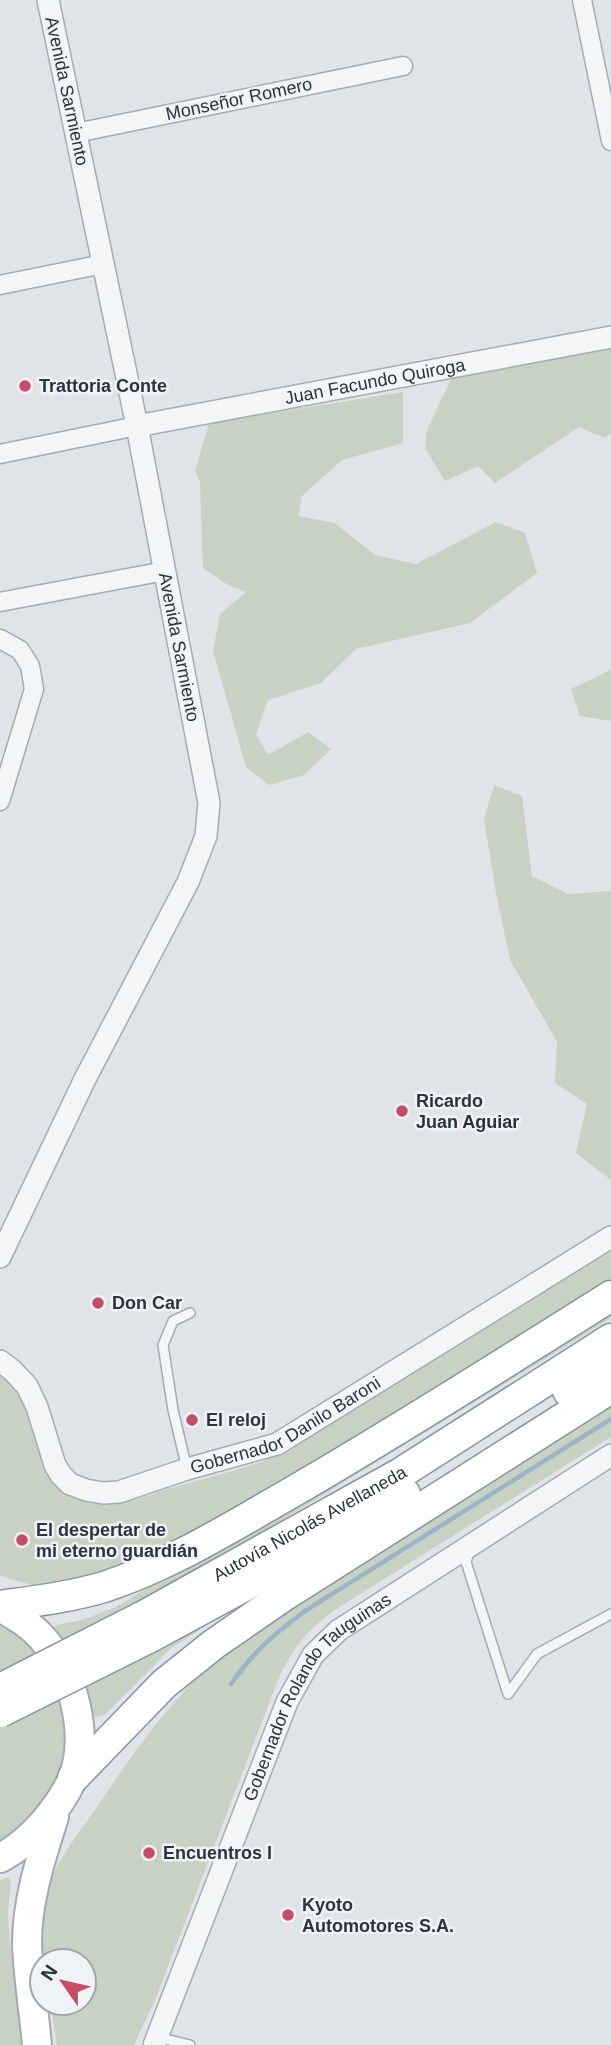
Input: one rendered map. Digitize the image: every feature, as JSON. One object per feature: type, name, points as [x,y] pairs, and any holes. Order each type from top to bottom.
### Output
[{"type":"highway","points":[[0,1606],[73,1596],[107,1586],[143,1572],[217,1535],[372,1445],[611,1296]]},
{"type":"highway","name":"Autovía Nicolás Avellaneda","points":[[0,1712],[401,1473],[611,1339]]},
{"type":"highway","name":"Autovía Nicolás Avellaneda","points":[[0,1689],[250,1583],[426,1482],[611,1364]]},
{"type":"highway","points":[[73,1778],[164,1684],[214,1644],[285,1595],[611,1388]]},
{"type":"main road","points":[[0,1606],[23,1620],[44,1639],[60,1662],[72,1687],[78,1714],[79,1742],[73,1778],[57,1807],[30,1839],[0,1858]]},
{"type":"main road","points":[[37,2045],[27,1942],[30,1902],[57,1807]]},
{"type":"street","name":"Avenida Sarmiento","points":[[0,1256],[85,1079],[188,882],[206,836],[209,803],[137,426],[48,0]]},
{"type":"street","points":[[582,0],[611,141]]},
{"type":"street","name":"Monseñor Romero","points":[[76,133],[402,66]]},
{"type":"street","points":[[0,285],[103,264]]},
{"type":"street","name":"Juan Facundo Quiroga","points":[[137,426],[611,337]]},
{"type":"street","points":[[0,454],[137,426]]},
{"type":"street","points":[[0,602],[165,571]]},
{"type":"street","points":[[0,639],[20,650],[30,666],[34,689],[0,801]]},
{"type":"street","name":"Gobernador Danilo Baroni","points":[[0,1361],[27,1386],[61,1475],[70,1484],[86,1490],[119,1492],[187,1469],[277,1444],[611,1237]]},
{"type":"street","name":"Gobernador Rolando Tauguinas","points":[[155,2041],[287,1702],[313,1655],[339,1630],[611,1455]]},
{"type":"lane","points":[[187,1469],[173,1410],[163,1345],[173,1321],[190,1313]]},
{"type":"lane","points":[[471,1545],[466,1562],[508,1694],[537,1654],[611,1614]]},
{"type":"lane","points":[[155,2041],[190,2045]]},
{"type":"green space","points":[[611,347],[611,433],[605,438],[579,427],[495,483],[478,466],[445,481],[425,448],[427,430],[454,373]]},
{"type":"green space","points":[[403,392],[403,443],[342,460],[301,497],[299,516],[335,523],[375,555],[416,564],[496,522],[525,533],[537,573],[470,623],[356,649],[321,683],[268,700],[256,734],[268,755],[308,732],[331,749],[304,775],[269,785],[246,767],[213,651],[220,614],[246,592],[228,585],[203,568],[200,482],[195,471],[209,423]]},
{"type":"green space","points":[[611,670],[611,721],[580,716],[571,689]]},
{"type":"green space","points":[[494,785],[522,796],[532,876],[568,894],[611,891],[611,1180],[576,1153],[587,1104],[555,1083],[557,1042],[510,960],[484,819]]},
{"type":"green space","points":[[611,1246],[611,1279],[378,1425],[130,1572],[46,1589],[0,1576],[0,1373],[26,1408],[43,1464],[51,1480],[62,1490],[82,1501],[96,1504],[122,1502],[250,1466],[279,1454]]},
{"type":"green space","points":[[611,1305],[611,1318],[139,1611],[157,1650],[611,1379],[222,1615],[169,1650],[105,1715],[97,1717],[91,1713],[86,1678],[68,1645],[53,1630],[56,1625],[82,1620],[116,1607]]},
{"type":"green space","points":[[611,1400],[611,1437],[341,1606],[305,1636],[280,1675],[156,1998],[134,2045],[57,2045],[52,2017],[98,2017],[98,1947],[43,1947],[43,1911],[50,1882],[76,1836],[142,1742],[176,1700],[236,1643]]},
{"type":"green space","points":[[0,1621],[37,1650],[66,1709],[67,1754],[52,1796],[0,1848]]},
{"type":"green space","points":[[9,1877],[11,1947],[29,2045],[0,2045],[0,1880]]},
{"type":"waterway","points":[[231,1684],[265,1644],[305,1611],[611,1419]]},
{"type":"place","name":"Trattoria Conte","points":[[25,386]]},
{"type":"place","name":"Ricardo Juan Aguiar","points":[[402,1111]]},
{"type":"place","name":"Don Car","points":[[98,1303]]},
{"type":"place","name":"El reloj","points":[[192,1420]]},
{"type":"place","name":"El despertar de mi eterno guardián","points":[[22,1540]]},
{"type":"place","name":"Encuentros I","points":[[149,1853]]},
{"type":"place","name":"Kyoto Automotores S.A.","points":[[288,1915]]}]
